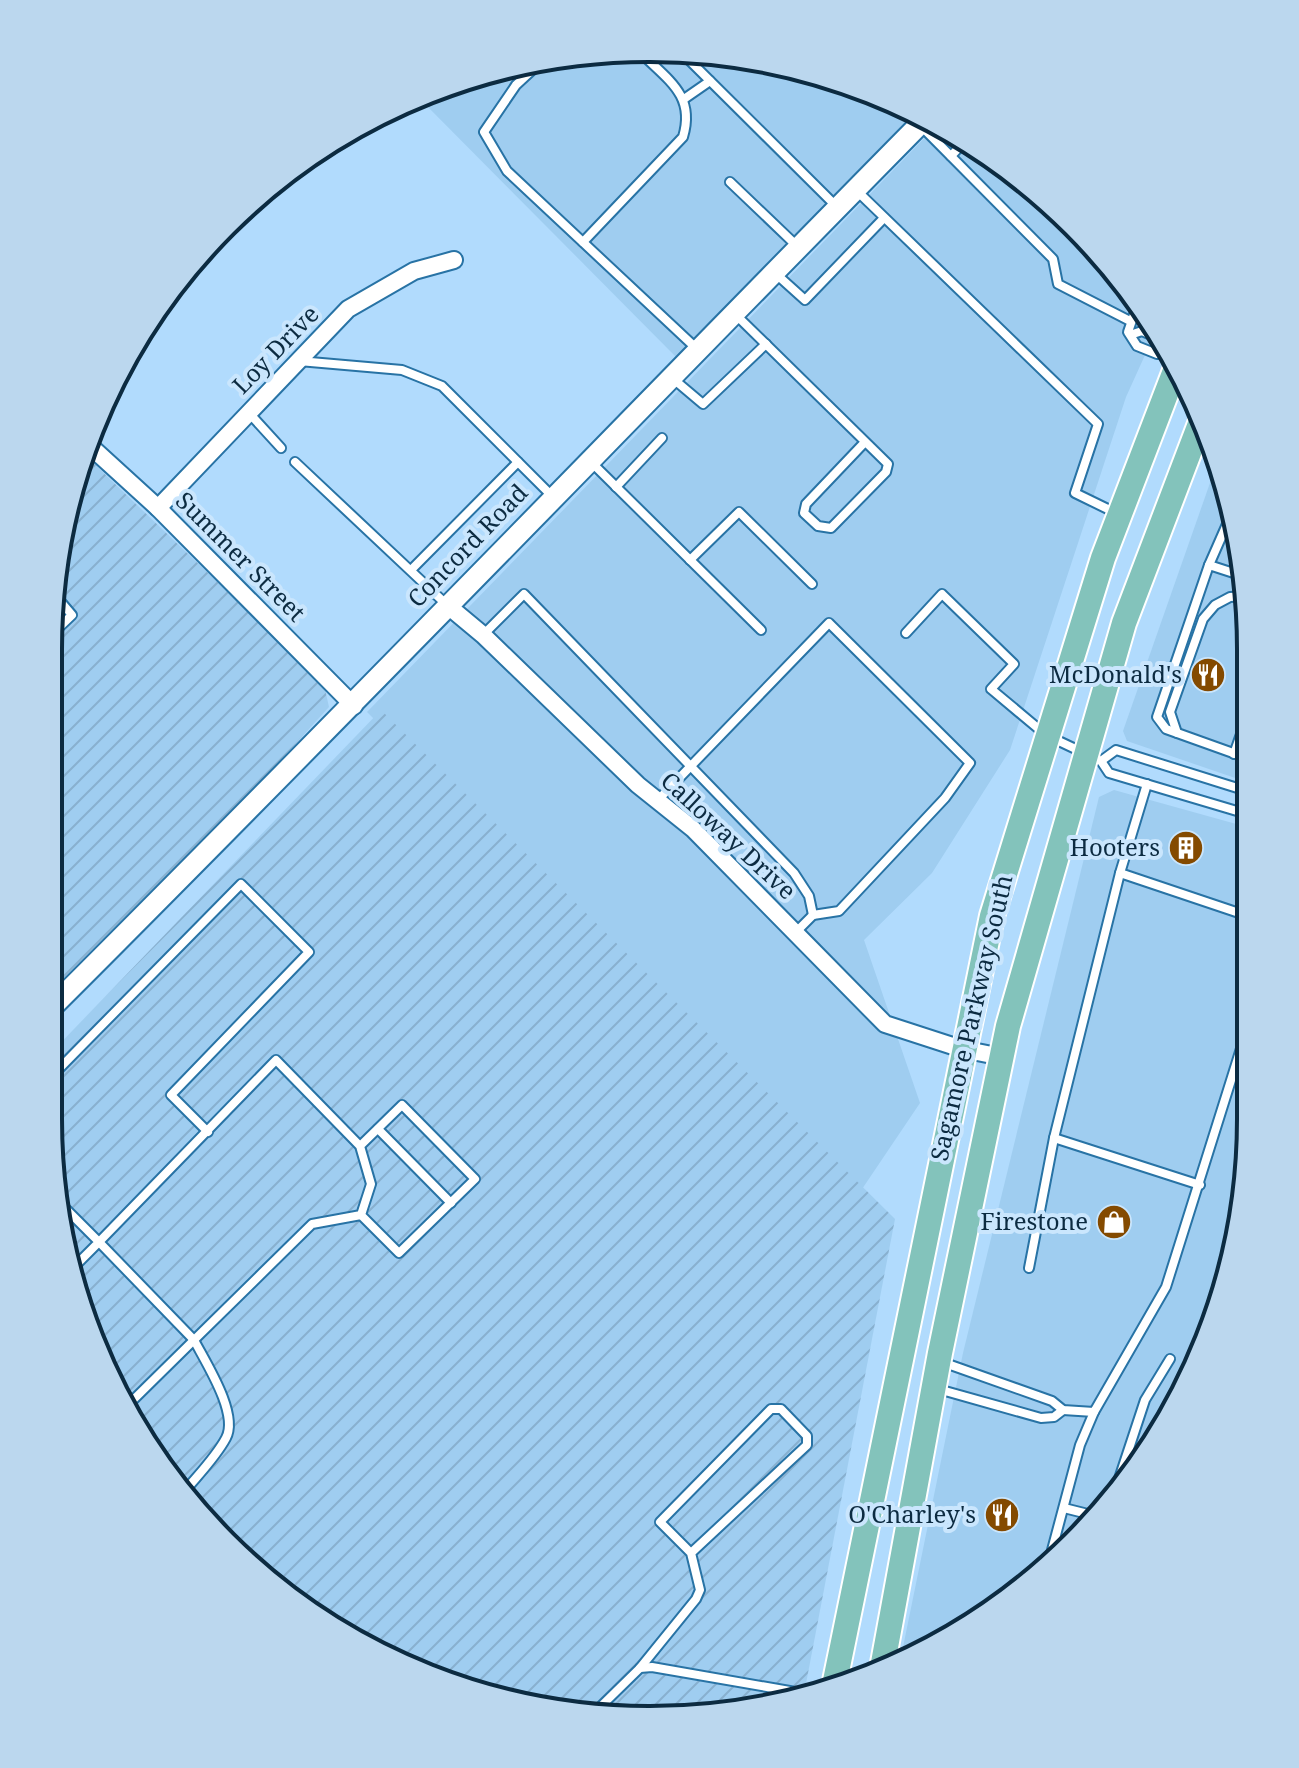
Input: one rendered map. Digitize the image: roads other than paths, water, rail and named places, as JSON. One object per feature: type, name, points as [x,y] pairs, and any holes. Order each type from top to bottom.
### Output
[{"type":"main road","name":"Sagamore Parkway South","points":[[836,1676],[962,1049],[992,916],[1046,735],[1119,515],[1171,381]]},
{"type":"main road","name":"Sagamore Parkway South","points":[[884,1656],[939,1360],[1002,1057],[1094,758],[1124,623],[1196,435]]},
{"type":"street","name":"Concord Road","points":[[62,997],[354,706],[552,496],[917,127]]},
{"type":"street","name":"Loy Drive","points":[[158,508],[348,309],[414,271],[454,260]]},
{"type":"street","name":"Summer Street","points":[[97,452],[158,508],[354,706]]},
{"type":"street","name":"Calloway Drive","points":[[447,605],[483,635],[658,801],[693,829],[885,1024],[962,1049],[1002,1057]]},
{"type":"lane","points":[[583,242],[683,137],[690,116],[684,99],[649,62]]},
{"type":"lane","points":[[692,63],[837,207]]},
{"type":"lane","points":[[527,75],[516,85],[484,132],[507,171],[697,349]]},
{"type":"lane","points":[[684,99],[710,81]]},
{"type":"lane","points":[[936,137],[1053,259],[1058,284],[1130,321]]},
{"type":"lane","points":[[951,156],[957,150]]},
{"type":"lane","points":[[730,182],[798,247]]},
{"type":"lane","points":[[855,189],[1098,424],[1075,493],[1119,515]]},
{"type":"lane","points":[[774,272],[805,300],[884,218]]},
{"type":"lane","points":[[734,312],[888,464],[886,472],[831,528],[818,526],[804,513],[806,504],[865,442]]},
{"type":"lane","points":[[1133,315],[1127,328],[1137,346],[1157,354]]},
{"type":"lane","points":[[1133,334],[1143,332]]},
{"type":"lane","points":[[670,377],[703,404],[766,344]]},
{"type":"lane","points":[[298,361],[402,370],[442,386],[552,496]]},
{"type":"lane","points":[[249,413],[281,448]]},
{"type":"lane","points":[[616,487],[662,438]]},
{"type":"lane","points":[[588,460],[761,630]]},
{"type":"lane","points":[[295,462],[447,605]]},
{"type":"lane","points":[[411,570],[518,462]]},
{"type":"lane","points":[[690,560],[739,512],[812,584]]},
{"type":"lane","points":[[1225,529],[1209,565],[1157,717],[1160,724],[1177,733],[1237,755]]},
{"type":"lane","points":[[1209,565],[1232,572]]},
{"type":"lane","points":[[483,635],[524,594],[794,873],[809,896],[813,915]]},
{"type":"lane","points":[[906,633],[942,594],[1014,664],[991,689],[1046,735],[1094,758],[1109,773],[1237,811]]},
{"type":"lane","points":[[1177,733],[1170,712],[1203,619],[1215,605],[1234,597]]},
{"type":"lane","points":[[63,624],[72,615],[64,605]]},
{"type":"lane","points":[[658,801],[829,623],[970,763],[945,798],[839,911],[813,915],[795,933]]},
{"type":"lane","points":[[1234,754],[1237,745]]},
{"type":"lane","points":[[1094,758],[1116,750],[1237,788]]},
{"type":"lane","points":[[1029,1268],[1054,1138],[1120,873],[1147,784]]},
{"type":"lane","points":[[1120,873],[1237,912]]},
{"type":"lane","points":[[62,1066],[241,884],[309,952],[171,1095],[208,1132]]},
{"type":"lane","points":[[80,1261],[276,1060],[360,1146],[371,1184],[361,1215]]},
{"type":"lane","points":[[1054,1544],[1080,1445],[1094,1412],[1157,1307],[1200,1185],[1237,1063]]},
{"type":"lane","points":[[360,1146],[402,1105],[475,1179],[399,1253],[361,1215]]},
{"type":"lane","points":[[378,1129],[451,1203]]},
{"type":"lane","points":[[1054,1138],[1200,1185]]},
{"type":"lane","points":[[70,1213],[194,1340],[222,1395],[230,1422],[227,1436],[190,1484]]},
{"type":"lane","points":[[134,1399],[312,1224],[361,1215]]},
{"type":"lane","points":[[1123,1466],[1145,1400],[1170,1359]]},
{"type":"lane","points":[[939,1360],[1052,1401],[1063,1410],[1094,1412]]},
{"type":"lane","points":[[934,1387],[1041,1418],[1054,1417],[1063,1410]]},
{"type":"lane","points":[[603,1704],[640,1668],[700,1590],[691,1553],[660,1522],[771,1409],[781,1409],[807,1436],[807,1445],[691,1553]]},
{"type":"lane","points":[[1064,1508],[1084,1513]]},
{"type":"lane","points":[[640,1668],[652,1667],[785,1690]]},
{"type":"place","name":"McDonald's","points":[[1208,675]]},
{"type":"place","name":"Hooters","points":[[1186,848]]},
{"type":"place","name":"Firestone","points":[[1114,1222]]},
{"type":"place","name":"O'Charley's","points":[[1002,1515]]}]
